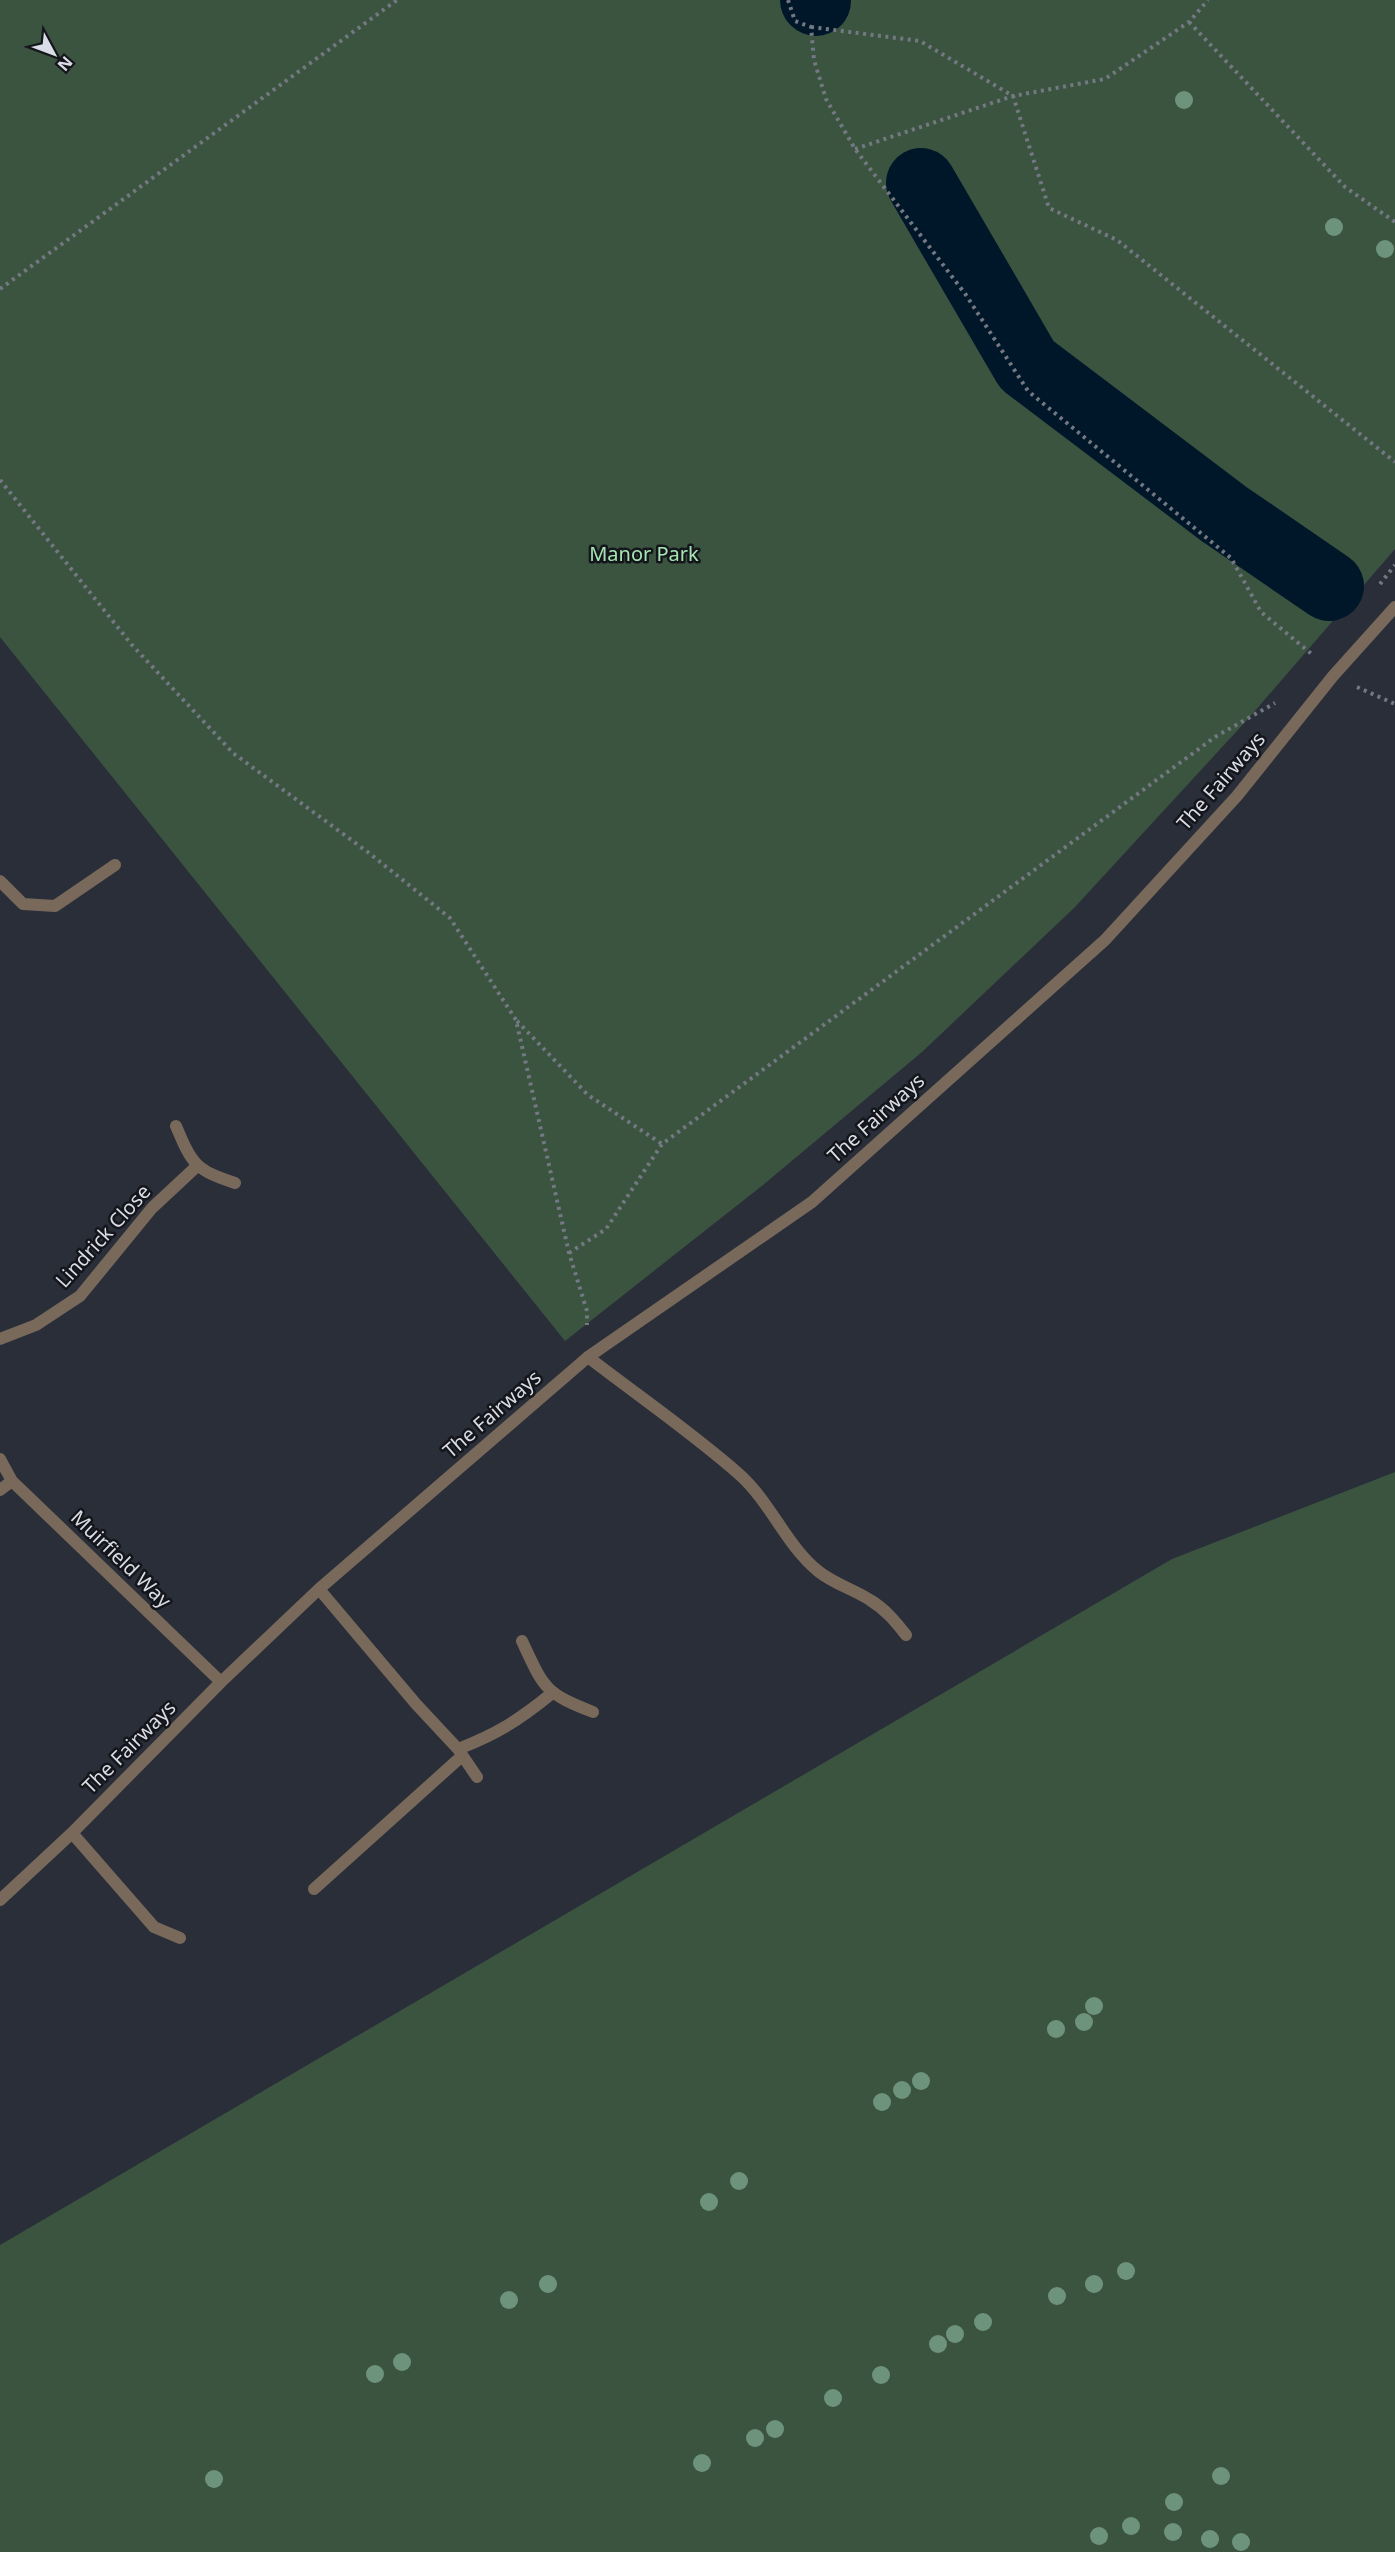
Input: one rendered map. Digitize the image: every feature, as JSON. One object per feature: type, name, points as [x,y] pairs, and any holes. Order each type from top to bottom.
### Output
[{"type":"street","name":"The Fairways","points":[[0,1899],[72,1833],[221,1682],[319,1589],[588,1357],[812,1202],[1106,940],[1236,796],[1333,676],[1395,607]]},
{"type":"street","points":[[0,881],[23,904],[55,906],[115,865]]},
{"type":"street","points":[[176,1126],[188,1156],[196,1167],[235,1184]]},
{"type":"street","name":"Lindrick Close","points":[[0,1339],[36,1325],[80,1296],[152,1208],[196,1167]]},
{"type":"street","points":[[588,1357],[741,1476],[769,1508],[796,1548],[817,1571],[839,1586],[870,1599],[891,1615],[906,1635]]},
{"type":"street","name":"Muirfield Way","points":[[0,1459],[12,1481],[221,1682]]},
{"type":"street","points":[[0,1490],[12,1481]]},
{"type":"street","points":[[319,1589],[460,1753],[477,1777]]},
{"type":"street","points":[[522,1641],[539,1678],[551,1694],[593,1712]]},
{"type":"street","points":[[314,1889],[460,1753],[521,1718],[551,1694]]},
{"type":"street","points":[[72,1833],[154,1927],[180,1938]]},
{"type":"path","points":[[0,289],[397,0]]},
{"type":"path","points":[[788,0],[795,21],[811,27],[920,41],[1013,96],[1049,208],[1117,240],[1395,462]]},
{"type":"path","points":[[855,148],[1013,96],[1105,79],[1189,21],[1208,0]]},
{"type":"path","points":[[1189,21],[1345,187],[1395,222]]},
{"type":"path","points":[[811,27],[814,60],[826,99],[855,148],[966,295],[1028,391],[1231,558],[1261,612],[1317,658]]},
{"type":"path","points":[[0,480],[132,645],[233,753],[369,854],[450,918],[516,1020],[588,1095],[662,1144]]},
{"type":"path","points":[[1333,676],[1395,704]]},
{"type":"path","points":[[568,1253],[606,1229],[662,1144],[1215,737],[1278,700]]},
{"type":"path","points":[[516,1020],[568,1253],[587,1311],[588,1357]]},
{"type":"green space","name":"Manor Park","points":[[0,0],[1395,0],[1395,549],[1247,720],[1075,907],[922,1052],[763,1185],[565,1341],[0,637]]},
{"type":"green space","points":[[1395,1472],[1395,2552],[0,2552],[0,2245],[1172,1559]]},
{"type":"waterway","points":[[921,183],[1027,365],[1224,514],[1329,586]]}]
